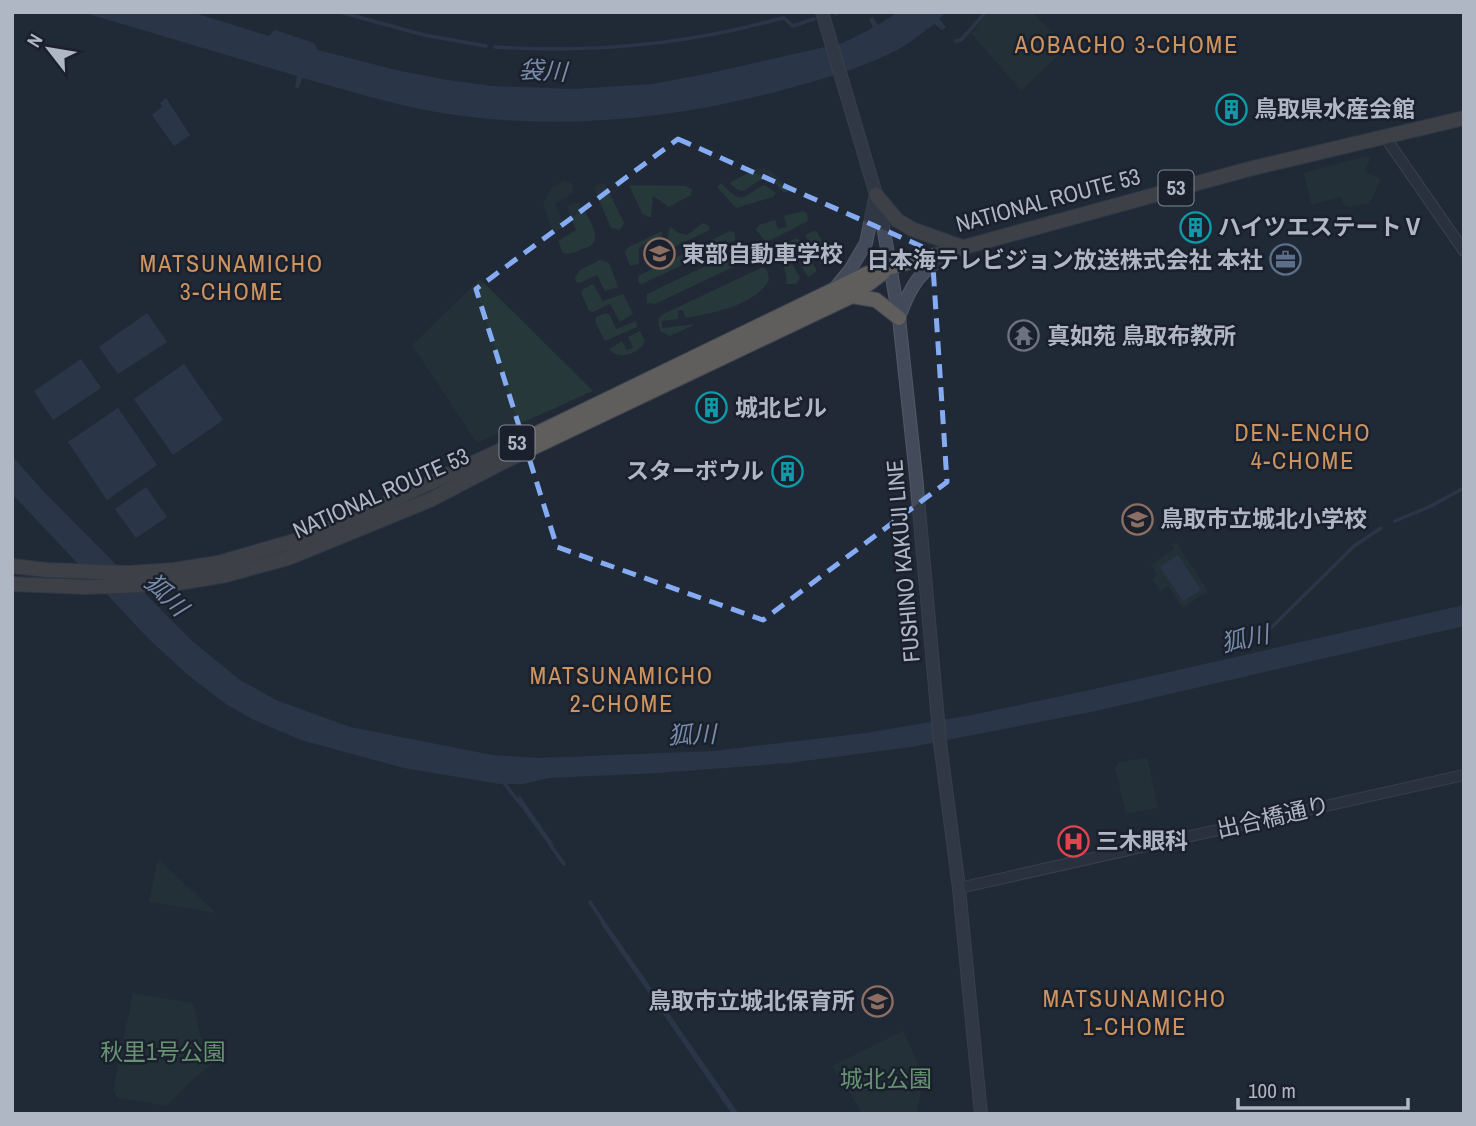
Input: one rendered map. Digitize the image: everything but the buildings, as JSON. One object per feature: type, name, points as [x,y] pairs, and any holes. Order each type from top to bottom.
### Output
[{"type":"highway","name":"NATIONAL ROUTE 53","points":[[12,584],[97,587],[172,584],[226,575],[288,558],[320,539],[866,274],[1236,172],[1464,118]]},
{"type":"highway","points":[[876,195],[897,220],[912,229],[962,247]]},
{"type":"highway","name":"NATIONAL ROUTE 53","points":[[12,566],[79,572],[174,570],[218,563],[298,541],[320,539],[430,500],[852,296],[890,268]]},
{"type":"highway","points":[[852,296],[876,300],[898,318]]},
{"type":"main road","name":"FUSHINO KAKUJI LINE","points":[[822,12],[876,195],[898,318],[940,743],[959,888],[981,1114]]},
{"type":"main road","points":[[834,289],[850,270],[866,243],[876,195]]},
{"type":"main road","points":[[898,318],[919,276],[936,262],[962,247]]},
{"type":"street","points":[[1385,137],[1464,251]]},
{"type":"street","name":"出合橋通り","points":[[959,888],[1464,775]]},
{"type":"highlighted area","points":[[678,139],[932,251],[947,482],[763,620],[557,547],[476,289]]},
{"type":"green space","points":[[988,12],[1031,12],[1068,46],[1021,91],[972,34]]},
{"type":"green space","points":[[1366,156],[1371,158],[1364,171],[1381,179],[1370,203],[1349,207],[1344,205],[1341,197],[1311,205],[1304,173]]},
{"type":"green space","points":[[765,168],[788,188],[788,192],[783,192],[768,179],[744,191],[729,183],[756,169]]},
{"type":"green space","points":[[565,180],[572,184],[573,193],[555,204],[565,226],[555,231],[551,228],[543,204],[551,188]]},
{"type":"green space","points":[[600,183],[605,184],[624,223],[620,230],[611,228],[596,193],[595,187]]},
{"type":"green space","points":[[721,183],[735,196],[740,197],[765,185],[776,193],[773,197],[736,208],[717,187]]},
{"type":"green space","points":[[629,185],[686,186],[692,190],[691,195],[669,207],[653,196],[651,217],[648,217],[642,213]]},
{"type":"green space","points":[[577,202],[593,227],[594,242],[573,253],[563,253],[558,241],[576,230],[567,207]]},
{"type":"green space","points":[[802,211],[807,213],[808,221],[769,241],[765,241],[756,230],[759,225],[775,220],[778,229],[787,227],[784,216]]},
{"type":"green space","points":[[703,223],[709,226],[710,230],[646,260],[647,249],[658,249],[666,244],[670,227],[687,235]]},
{"type":"green space","points":[[730,231],[735,233],[735,240],[642,284],[638,283],[638,276]]},
{"type":"green space","points":[[814,231],[830,257],[829,263],[824,266],[815,254],[822,250],[819,245],[812,248],[805,235]]},
{"type":"green space","points":[[660,232],[660,241],[645,243],[639,248],[639,264],[630,266],[625,253],[627,248]]},
{"type":"green space","points":[[796,238],[816,269],[816,272],[808,277],[799,262],[806,257],[803,253],[796,256],[789,242]]},
{"type":"green space","points":[[779,246],[783,247],[800,278],[796,284],[786,284],[785,270],[776,250]]},
{"type":"green space","points":[[743,248],[748,250],[748,260],[655,304],[647,303],[647,294]]},
{"type":"green space","points":[[600,260],[609,263],[618,287],[605,291],[597,275],[580,283],[576,282],[575,277],[580,270]]},
{"type":"green space","points":[[763,267],[767,270],[769,280],[754,296],[732,307],[685,318],[683,310],[678,311],[678,319],[662,321],[662,328],[696,324],[670,336],[660,331],[658,319],[663,314]]},
{"type":"green space","points":[[480,279],[593,391],[477,443],[412,345]]},
{"type":"green space","points":[[593,284],[603,301],[623,294],[633,314],[620,322],[610,304],[593,312],[589,311],[581,293]]},
{"type":"green space","points":[[606,313],[610,315],[616,329],[636,321],[637,327],[605,341],[595,322],[596,317]]},
{"type":"green space","points":[[640,331],[645,342],[633,353],[618,355],[609,349],[622,341],[627,350],[633,348],[628,337]]},
{"type":"green space","points":[[1176,542],[1208,591],[1183,608],[1168,586],[1160,592],[1152,579],[1157,574],[1151,565],[1174,549],[1172,545]]},
{"type":"green space","points":[[1147,757],[1158,808],[1126,814],[1115,768],[1118,763]]},
{"type":"green space","points":[[157,861],[160,861],[216,913],[149,902]]},
{"type":"green space","name":"秋里1号公園","points":[[133,993],[193,1003],[201,1037],[213,1064],[194,1078],[167,1106],[118,1098],[113,1091]]},
{"type":"green space","name":"城北公園","points":[[903,1031],[924,1076],[917,1112],[863,1114],[832,1066]]},
{"type":"water","points":[[82,12],[191,12],[269,36],[275,30],[314,43],[318,50],[400,71],[491,86],[574,89],[652,84],[843,43],[873,28],[869,19],[873,17],[878,25],[898,12],[946,12],[939,19],[946,27],[942,30],[934,24],[900,48],[857,68],[747,99],[659,115],[570,122],[481,118],[436,112],[302,78],[299,88],[295,87],[297,76]]},
{"type":"water","points":[[166,98],[190,135],[174,146],[152,115],[162,107],[160,103]]},
{"type":"water","points":[[147,313],[167,342],[118,374],[99,347]]},
{"type":"water","points":[[81,359],[101,388],[53,420],[34,391]]},
{"type":"water","points":[[184,364],[223,420],[173,455],[134,399]]},
{"type":"water","points":[[118,408],[157,465],[107,500],[68,442]]},
{"type":"water","points":[[12,456],[44,492],[192,641],[240,680],[276,700],[350,727],[492,755],[539,758],[714,751],[866,733],[972,715],[1090,690],[1464,605],[1464,626],[1096,711],[911,747],[789,763],[549,778],[523,784],[500,784],[404,768],[301,740],[252,719],[226,704],[188,675],[149,639],[12,494]]},
{"type":"water","points":[[146,487],[167,517],[136,538],[115,509]]},
{"type":"water","points":[[1178,555],[1201,590],[1183,601],[1160,567]]},
{"type":"water","points":[[520,796],[552,842],[554,846],[551,848],[516,800]]},
{"type":"water","points":[[604,920],[739,1114],[732,1114],[601,924]]},
{"type":"waterway","points":[[340,12],[424,35],[486,46]]},
{"type":"waterway","points":[[956,41],[961,40],[986,12]]},
{"type":"waterway","name":"袋川","points":[[495,47],[567,49],[638,45],[708,35],[784,18],[793,26],[814,19]]},
{"type":"waterway","points":[[1395,521],[1464,488]]},
{"type":"waterway","name":"狐川","points":[[1271,628],[1354,546],[1381,528]]},
{"type":"waterway","points":[[504,783],[519,802]]},
{"type":"waterway","points":[[550,845],[564,864]]},
{"type":"waterway","points":[[590,902],[605,925]]},
{"type":"place","name":"鳥取県水産会館","points":[[1231,109]]},
{"type":"place","name":"ハイツエステートⅤ","points":[[1195,227]]},
{"type":"place","name":"東部自動車学校","points":[[659,254]]},
{"type":"place","name":"日本海テレビジョン放送株式会社 本社","points":[[1286,260]]},
{"type":"place","name":"真如苑 鳥取布教所","points":[[1024,336]]},
{"type":"place","name":"城北ビル","points":[[712,408]]},
{"type":"place","name":"スターボウル","points":[[787,471]]},
{"type":"place","name":"鳥取市立城北小学校","points":[[1137,519]]},
{"type":"place","name":"三木眼科","points":[[1073,841]]},
{"type":"place","name":"鳥取市立城北保育所","points":[[878,1001]]},
{"type":"district","name":"AOBACHO 3-CHOME","points":[[1127,45]]},
{"type":"district","name":"MATSUNAMICHO 3-CHOME","points":[[232,278]]},
{"type":"district","name":"DEN-ENCHO 4-CHOME","points":[[1303,447]]},
{"type":"district","name":"MATSUNAMICHO 2-CHOME","points":[[622,690]]},
{"type":"district","name":"MATSUNAMICHO 1-CHOME","points":[[1135,1013]]}]
